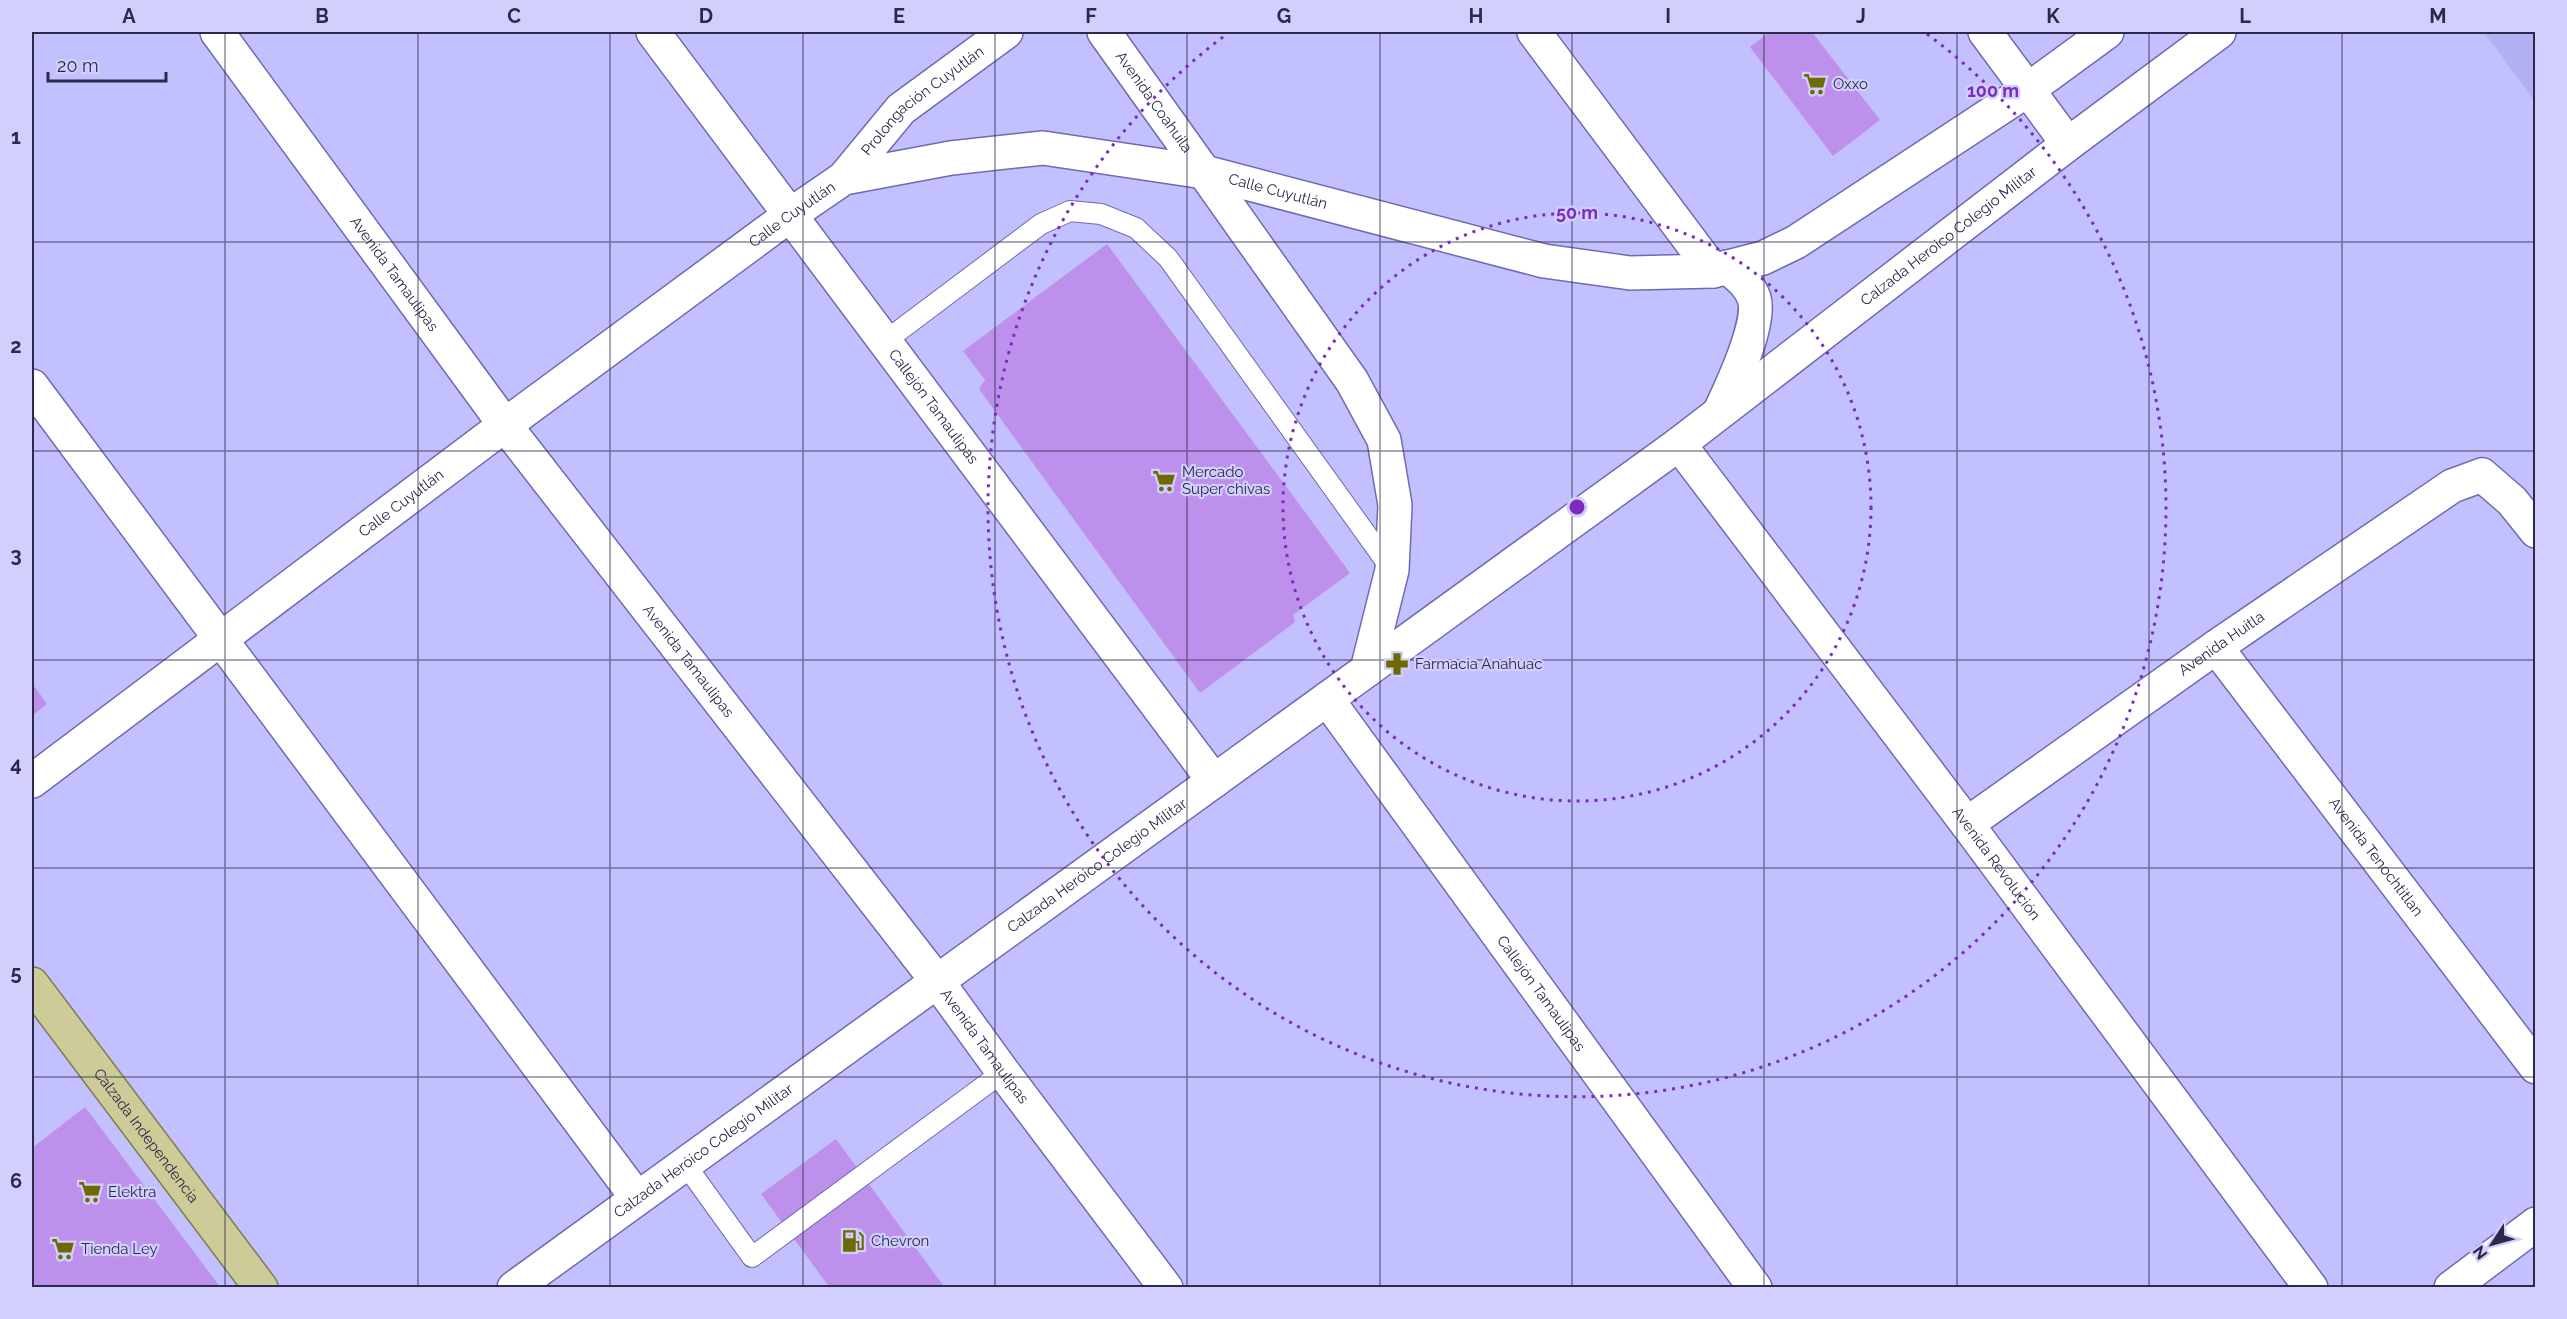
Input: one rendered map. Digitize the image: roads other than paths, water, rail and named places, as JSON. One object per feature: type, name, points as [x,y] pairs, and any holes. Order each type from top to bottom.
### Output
[{"type":"main road","name":"Calzada Independencia","points":[[32,984],[261,1287]]},
{"type":"street","name":"Avenida Tamaulipas","points":[[217,32],[505,425],[938,981],[1003,1072],[1166,1287]]},
{"type":"street","name":"Callejón Tamaulipas","points":[[653,32],[1214,781]]},
{"type":"street","name":"Prolongación Cuyutlán","points":[[844,178],[901,110],[1006,32]]},
{"type":"street","name":"Avenida Coahuila","points":[[1104,32],[1352,381],[1384,440],[1395,505],[1392,570],[1367,670]]},
{"type":"street","points":[[1534,32],[1720,269],[1744,280],[1755,299],[1754,320],[1736,376],[1719,413]]},
{"type":"street","points":[[1985,32],[2029,88],[2068,144]]},
{"type":"street","points":[[1720,269],[1763,258],[1796,242],[2029,88],[2107,32]]},
{"type":"street","name":"Calzada Heroico Colegio Militar","points":[[1679,444],[2068,144],[2219,32]]},
{"type":"street","name":"Calle Cuyutlán","points":[[32,781],[505,425],[790,215],[844,178],[951,158],[1043,148],[1204,172],[1544,261],[1630,273],[1720,269]]},
{"type":"street","points":[[32,386],[638,1198]]},
{"type":"street","name":"Calzada Heróico Colegio Militar","points":[[514,1287],[1679,444]]},
{"type":"street","name":"Avenida Revolución","points":[[1679,444],[1967,824],[2311,1287]]},
{"type":"street","name":"Avenida Huitla","points":[[1967,824],[2216,647],[2452,486],[2482,475],[2512,501],[2535,531]]},
{"type":"street","name":"Avenida Tenochtitlan","points":[[2216,647],[2535,1067]]},
{"type":"street","name":"Callejón Tamaulipas","points":[[1327,699],[1755,1287]]},
{"type":"street","points":[[2451,1287],[2535,1224]]},
{"type":"lane","points":[[884,342],[1041,224],[1070,211],[1101,214],[1136,228],[1168,258],[1392,570]]},
{"type":"lane","points":[[684,1164],[752,1257],[1003,1072]]},
{"type":"place","name":"Oxxo","points":[[1815,84]]},
{"type":"place","name":"Mercado Super chivas","points":[[1164,481]]},
{"type":"place","name":"Farmacia Anahuac","points":[[1397,664]]},
{"type":"place","name":"Elektra","points":[[90,1192]]},
{"type":"place","name":"Chevron","points":[[853,1241]]},
{"type":"place","name":"Tienda Ley","points":[[63,1249]]}]
